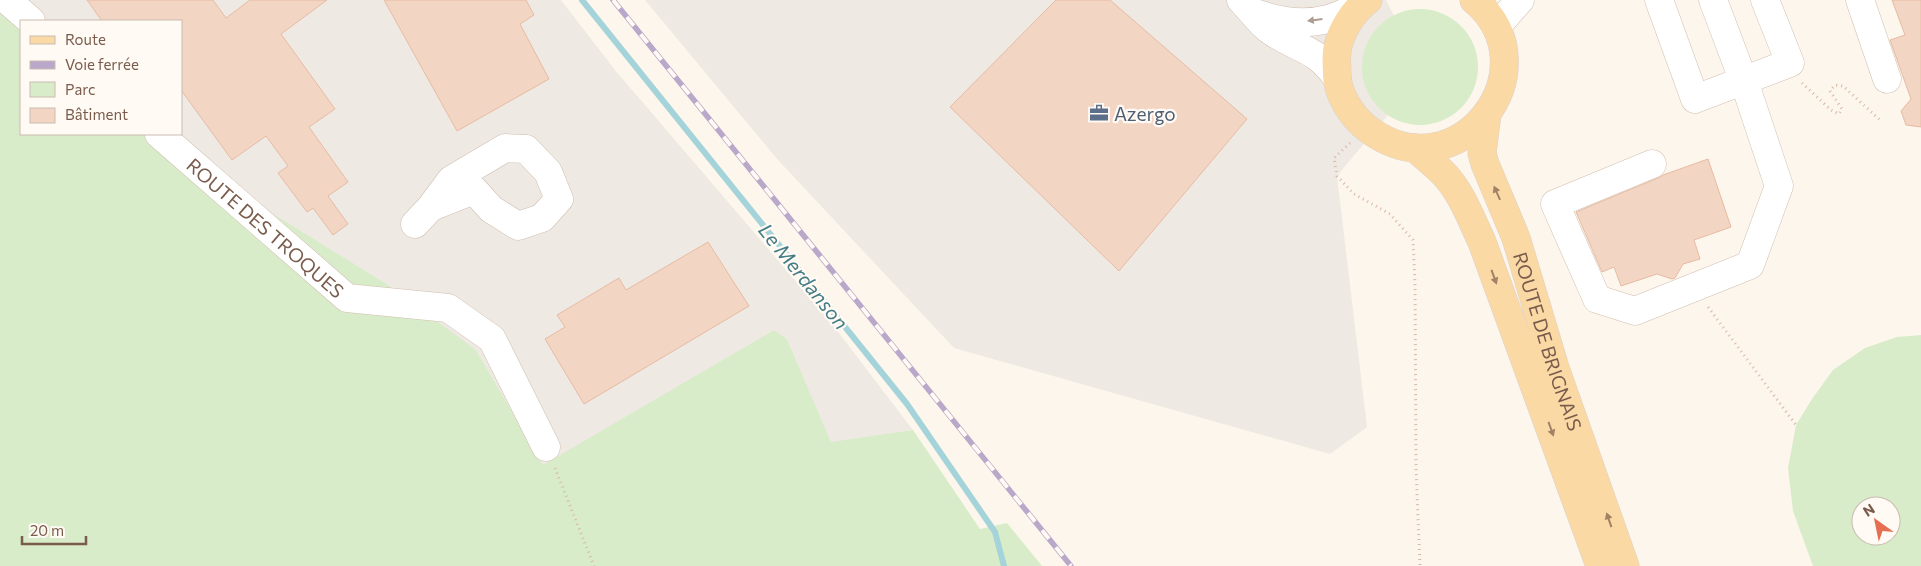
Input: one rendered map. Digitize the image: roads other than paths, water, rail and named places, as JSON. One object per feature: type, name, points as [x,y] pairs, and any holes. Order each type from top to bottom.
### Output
[{"type":"main road","points":[[1364,3],[1346,27],[1337,51],[1337,78],[1345,103],[1360,124],[1381,139],[1406,148],[1432,148],[1454,142],[1474,128],[1487,114],[1503,82],[1504,54],[1496,27],[1484,8],[1474,0]]},
{"type":"main road","name":"ROUTE DE BRIGNAIS","points":[[1487,114],[1482,153],[1484,164],[1516,238],[1555,368],[1625,566]]},
{"type":"main road","name":"ROUTE DE BRIGNAIS","points":[[1415,148],[1444,174],[1454,186],[1473,223],[1533,379],[1600,566]]},
{"type":"street","points":[[6,0],[30,20]]},
{"type":"street","points":[[1496,27],[1520,0]]},
{"type":"street","points":[[1659,0],[1694,99],[1790,63],[1765,0]]},
{"type":"street","points":[[1652,164],[1555,204],[1597,299],[1634,311],[1750,265],[1779,186],[1713,0]]},
{"type":"street","points":[[1860,0],[1887,79]]},
{"type":"street","points":[[1247,6],[1275,20],[1297,22],[1328,19],[1364,3]]},
{"type":"street","points":[[1247,6],[1269,31],[1320,57],[1337,78]]},
{"type":"street","name":"ROUTE DES TROQUES","points":[[160,135],[347,298],[448,308],[492,339],[546,447]]},
{"type":"waterway","name":"Le Merdanson","points":[[582,0],[907,404],[995,532],[1004,566]]},
{"type":"railway","points":[[613,0],[1071,566]]},
{"type":"place","name":"Azergo","points":[[1099,113]]}]
